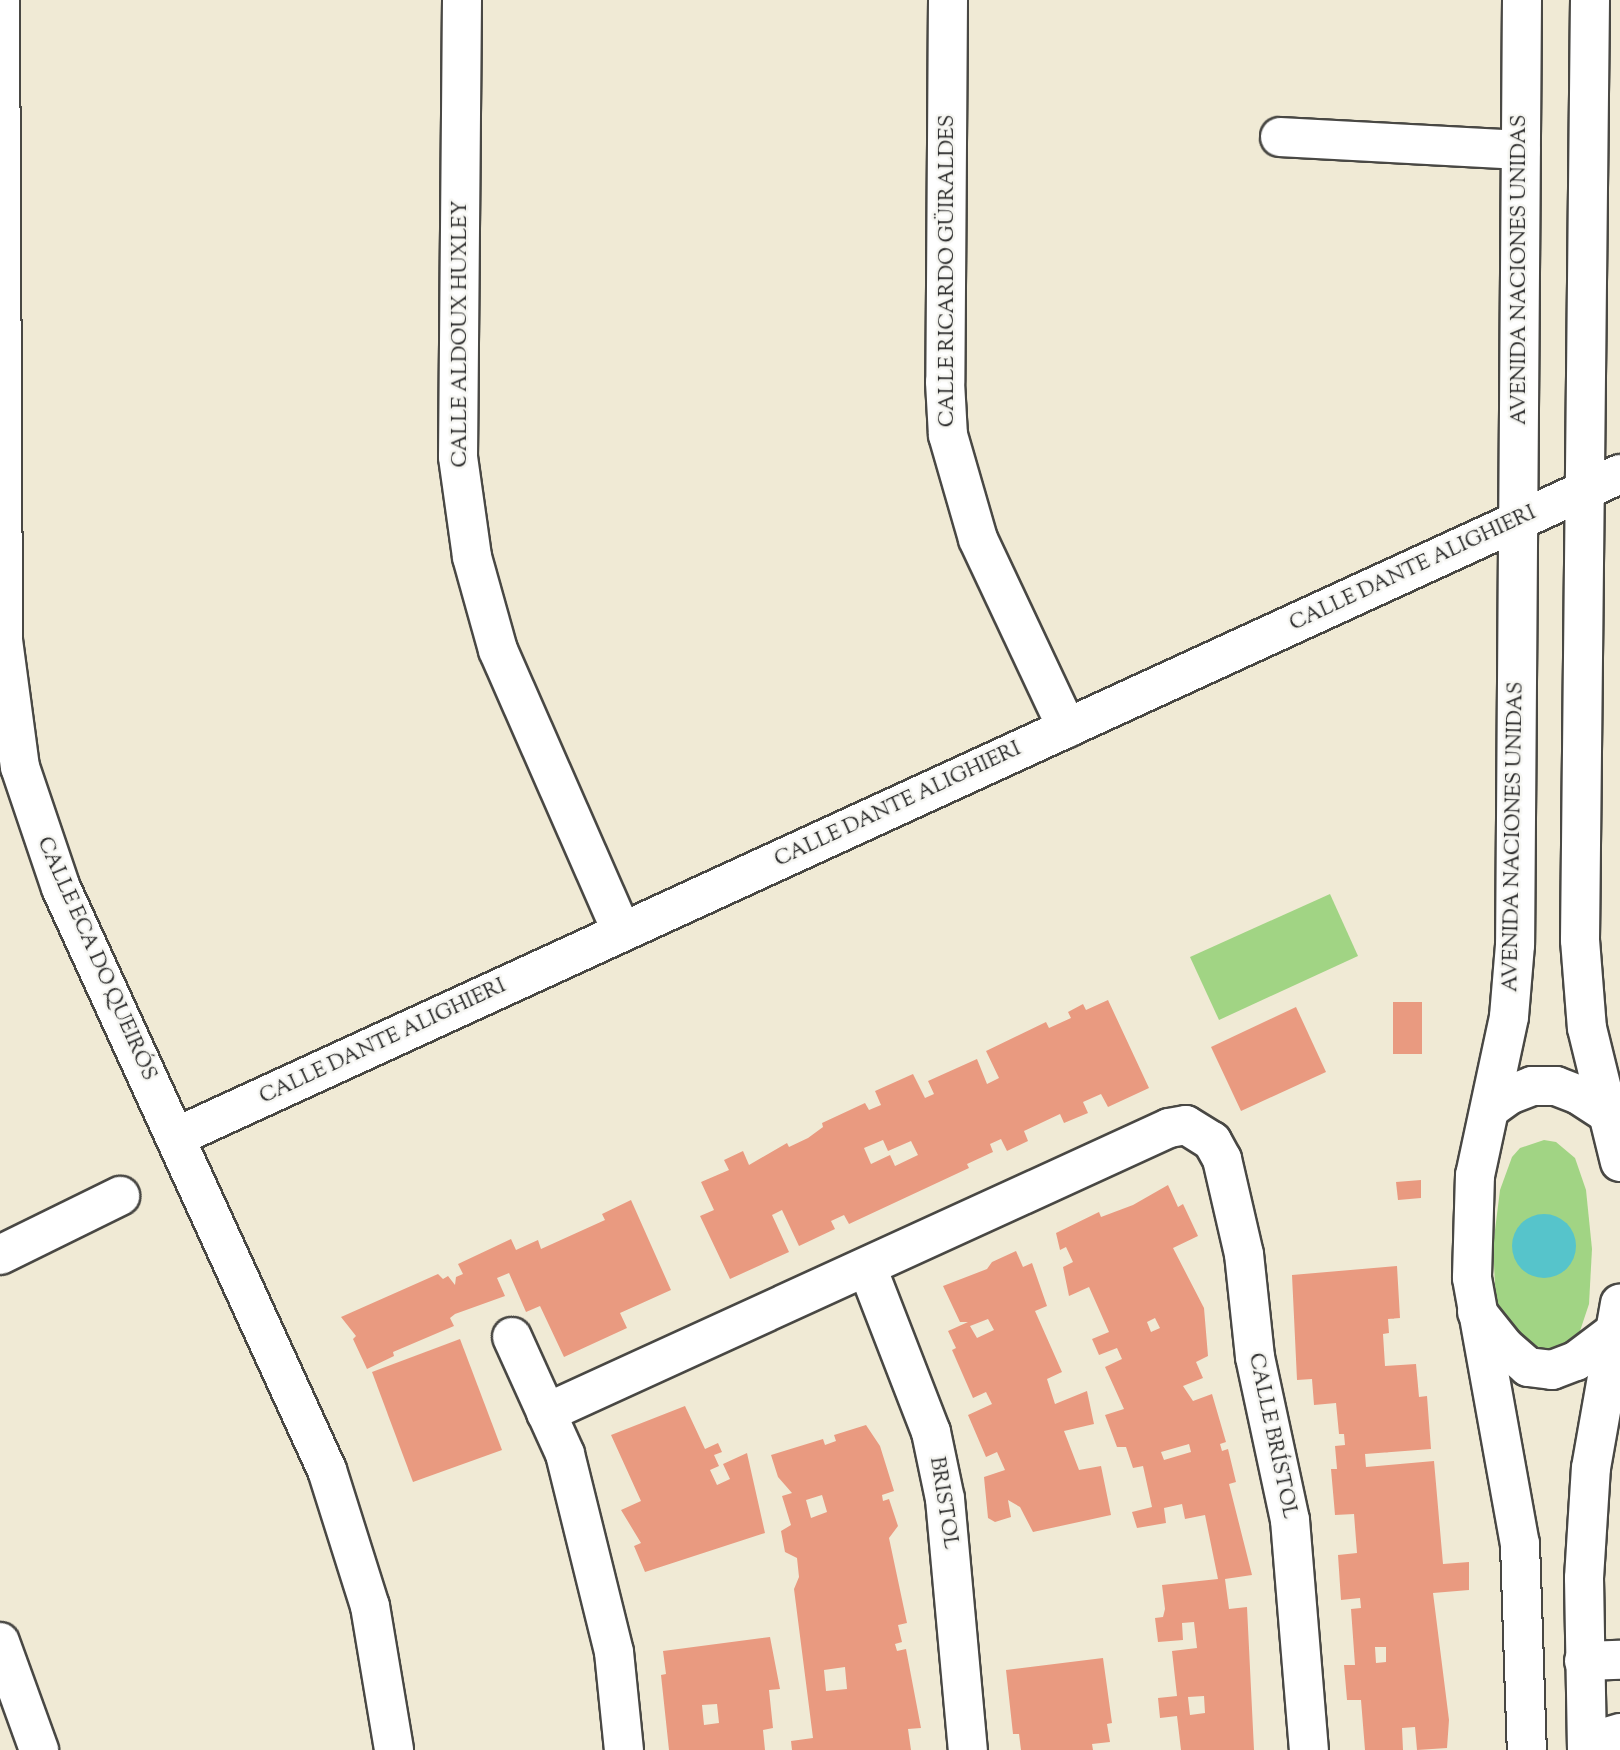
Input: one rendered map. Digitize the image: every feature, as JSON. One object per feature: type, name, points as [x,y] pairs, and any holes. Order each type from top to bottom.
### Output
[{"type":"street","name":"CALLE ECA DO QUEIRÓS","points":[[0,0],[6,679],[20,767],[44,847],[308,1422],[344,1514],[370,1606],[394,1750]]},
{"type":"street","name":"CALLE ALDOUX HUXLEY","points":[[462,0],[458,457],[472,557],[498,650],[622,932]]},
{"type":"street","name":"CALLE RICARDO GÜIRALDES","points":[[948,0],[945,382],[948,435],[978,539],[1067,727]]},
{"type":"street","name":"AVENIDA NACIONES UNIDAS","points":[[1522,0],[1515,944],[1509,1017],[1475,1175],[1475,1310],[1520,1544],[1527,1750]]},
{"type":"street","points":[[1590,0],[1580,940],[1587,1028],[1616,1138]]},
{"type":"street","points":[[1280,137],[1521,150]]},
{"type":"street","name":"CALLE DANTE ALIGHIERI","points":[[176,1137],[1620,474]]},
{"type":"street","points":[[1490,1109],[1509,1095],[1532,1086],[1556,1086],[1579,1094],[1616,1138]]},
{"type":"street","name":"CALLE BRÍSTOL","points":[[867,1267],[1169,1128],[1186,1125],[1212,1141],[1222,1159],[1244,1254],[1255,1357],[1290,1520],[1309,1750]]},
{"type":"street","points":[[0,1255],[120,1196]]},
{"type":"street","points":[[546,1413],[867,1267]]},
{"type":"street","name":"BRISTOL","points":[[867,1267],[930,1432],[945,1499],[968,1750]]},
{"type":"street","points":[[1475,1310],[1504,1346],[1528,1367],[1552,1370],[1576,1361],[1619,1317]]},
{"type":"street","points":[[1598,1742],[1602,1661],[1591,1468],[1619,1317]]},
{"type":"street","points":[[512,1337],[565,1454],[614,1652],[624,1750]]},
{"type":"street","points":[[0,1642],[39,1750]]},
{"type":"green space","points":[[1330,894],[1358,956],[1219,1020],[1190,957]]},
{"type":"green space","points":[[1544,1140],[1556,1142],[1575,1158],[1586,1190],[1592,1249],[1589,1304],[1580,1331],[1573,1343],[1552,1357],[1503,1332],[1496,1303],[1493,1246],[1500,1190],[1512,1157],[1520,1148]]},
{"type":"water","points":[[1544,1214],[1562,1220],[1570,1228],[1576,1246],[1570,1264],[1562,1272],[1544,1278],[1526,1272],[1518,1264],[1512,1246],[1518,1228],[1526,1220]]},
{"type":"building","points":[[1108,1000],[1149,1088],[1108,1107],[1101,1094],[1083,1102],[1088,1113],[1064,1123],[1060,1114],[1024,1131],[1028,1141],[1007,1151],[1001,1139],[990,1144],[993,1152],[967,1164],[969,1168],[849,1224],[844,1215],[831,1221],[835,1229],[799,1246],[782,1210],[772,1215],[789,1252],[730,1279],[700,1216],[714,1210],[701,1182],[729,1170],[724,1160],[743,1151],[749,1165],[787,1143],[789,1147],[808,1138],[823,1127],[822,1123],[865,1103],[869,1110],[881,1105],[875,1091],[913,1074],[925,1098],[934,1094],[928,1081],[977,1059],[987,1084],[999,1078],[986,1051],[1046,1022],[1049,1028],[1071,1018],[1068,1012],[1083,1004],[1086,1010]],"holes":[[[883,1140],[888,1151],[911,1141],[918,1155],[895,1166],[890,1155],[871,1164],[864,1148]]]},
{"type":"building","points":[[1393,1002],[1422,1002],[1422,1054],[1393,1054]]},
{"type":"building","points":[[1296,1007],[1326,1072],[1241,1111],[1211,1047]]},
{"type":"building","points":[[1421,1180],[1421,1198],[1398,1200],[1396,1182]]},
{"type":"building","points":[[1168,1185],[1178,1207],[1183,1204],[1198,1236],[1173,1248],[1204,1308],[1208,1356],[1196,1362],[1203,1378],[1183,1386],[1193,1401],[1212,1394],[1226,1442],[1220,1444],[1222,1451],[1228,1449],[1236,1482],[1229,1484],[1252,1575],[1225,1579],[1229,1609],[1247,1607],[1254,1750],[1181,1750],[1177,1716],[1160,1718],[1158,1698],[1177,1696],[1172,1651],[1197,1648],[1194,1622],[1182,1623],[1183,1640],[1158,1642],[1155,1618],[1163,1617],[1165,1609],[1162,1585],[1218,1579],[1205,1515],[1185,1519],[1182,1504],[1164,1508],[1166,1523],[1137,1528],[1132,1512],[1152,1507],[1143,1466],[1133,1468],[1126,1447],[1117,1447],[1105,1415],[1124,1409],[1105,1367],[1122,1359],[1117,1348],[1099,1355],[1092,1339],[1109,1332],[1089,1287],[1069,1296],[1063,1267],[1073,1262],[1066,1247],[1060,1250],[1056,1233],[1099,1212],[1101,1217],[1133,1205]],"holes":[[[1155,1318],[1160,1328],[1151,1332],[1147,1322]],[[1189,1444],[1191,1452],[1164,1460],[1161,1452]],[[1204,1696],[1205,1713],[1190,1715],[1188,1697]]]},
{"type":"building","points":[[631,1200],[671,1290],[620,1313],[627,1328],[564,1357],[540,1306],[526,1312],[509,1273],[497,1278],[505,1296],[455,1314],[450,1318],[454,1326],[393,1352],[394,1356],[367,1369],[353,1339],[356,1336],[341,1317],[438,1274],[443,1279],[448,1276],[455,1285],[456,1277],[463,1274],[458,1264],[511,1239],[516,1250],[538,1240],[541,1249],[605,1220],[602,1214]]},
{"type":"building","points":[[1016,1251],[1023,1267],[1032,1263],[1047,1306],[1035,1311],[1062,1372],[1047,1379],[1055,1404],[1087,1391],[1094,1424],[1064,1431],[1079,1470],[1101,1466],[1111,1515],[1033,1532],[1020,1507],[1008,1500],[1011,1517],[995,1522],[988,1518],[984,1477],[1005,1470],[997,1452],[986,1457],[968,1415],[992,1404],[986,1392],[973,1398],[952,1350],[956,1348],[948,1331],[968,1322],[960,1322],[943,1286],[987,1269],[992,1262]],"holes":[[[988,1319],[994,1330],[977,1338],[970,1326]]]},
{"type":"building","points":[[1397,1266],[1400,1318],[1388,1319],[1389,1333],[1383,1334],[1385,1366],[1416,1364],[1419,1397],[1427,1396],[1431,1449],[1365,1454],[1366,1467],[1434,1461],[1443,1564],[1469,1562],[1469,1590],[1433,1593],[1449,1720],[1447,1748],[1417,1750],[1415,1727],[1402,1728],[1403,1750],[1365,1750],[1361,1700],[1347,1700],[1344,1665],[1355,1665],[1351,1609],[1361,1608],[1360,1598],[1341,1600],[1338,1555],[1357,1553],[1354,1514],[1335,1515],[1331,1469],[1337,1469],[1335,1446],[1345,1445],[1344,1434],[1339,1434],[1336,1403],[1314,1405],[1312,1379],[1297,1380],[1292,1275]],"holes":[[[1375,1647],[1386,1647],[1386,1662],[1376,1663]]]},
{"type":"building","points":[[460,1339],[502,1450],[413,1482],[372,1372]]},
{"type":"building","points":[[685,1406],[705,1449],[718,1443],[722,1452],[714,1455],[719,1466],[710,1470],[717,1485],[730,1479],[723,1464],[747,1453],[765,1533],[645,1572],[634,1546],[641,1543],[621,1510],[641,1501],[611,1435]]},
{"type":"building","points":[[866,1425],[880,1446],[894,1491],[882,1495],[883,1501],[889,1499],[898,1526],[889,1538],[907,1623],[898,1625],[902,1642],[895,1644],[897,1651],[906,1649],[921,1728],[908,1729],[911,1750],[792,1750],[791,1741],[813,1738],[794,1589],[799,1577],[797,1558],[785,1552],[781,1531],[791,1525],[782,1496],[792,1493],[778,1477],[771,1455],[823,1439],[825,1445],[836,1441],[834,1435]],"holes":[[[822,1495],[827,1512],[811,1518],[806,1500]],[[845,1667],[847,1689],[826,1691],[824,1670]]]},
{"type":"building","points":[[770,1637],[780,1689],[769,1690],[773,1728],[763,1730],[765,1750],[669,1750],[661,1675],[666,1674],[663,1651]],"holes":[[[717,1704],[719,1723],[704,1725],[702,1705]]]},
{"type":"building","points":[[1103,1658],[1112,1723],[1107,1724],[1110,1742],[1092,1744],[1093,1750],[1021,1750],[1019,1734],[1013,1734],[1006,1670]]}]
